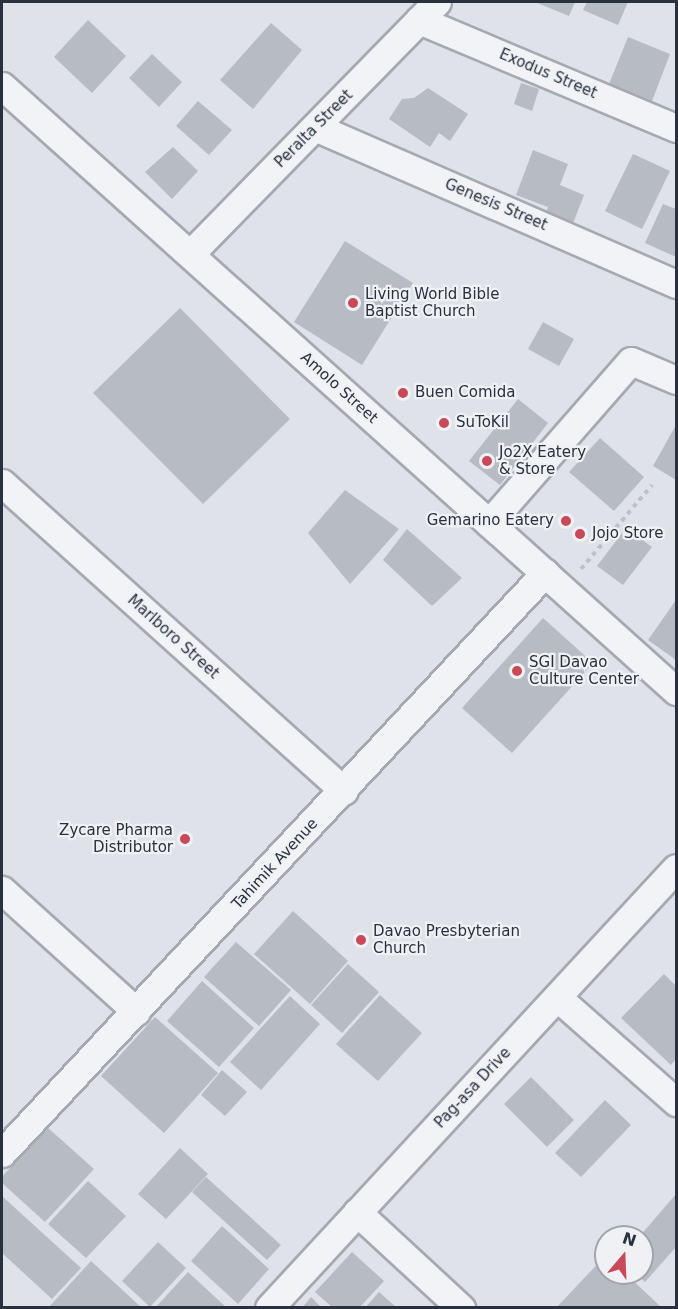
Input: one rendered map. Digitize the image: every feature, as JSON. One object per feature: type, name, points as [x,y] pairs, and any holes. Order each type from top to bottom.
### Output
[{"type":"street","name":"Peralta Street","points":[[190,254],[428,11]]},
{"type":"street","name":"Exodus Street","points":[[428,11],[676,128]]},
{"type":"street","name":"Amolo Street","points":[[2,86],[676,691]]},
{"type":"street","name":"Genesis Street","points":[[315,127],[676,284]]},
{"type":"street","points":[[489,523],[631,361],[676,381]]},
{"type":"street","name":"Marlboro Street","points":[[2,483],[344,791]]},
{"type":"street","name":"Tahimik Avenue","points":[[2,1153],[344,791],[554,582]]},
{"type":"street","name":"Pag-asa Drive","points":[[269,1308],[676,868]]},
{"type":"street","points":[[2,890],[136,1011]]},
{"type":"street","points":[[557,997],[676,1102]]},
{"type":"street","points":[[357,1212],[461,1308]]},
{"type":"path","points":[[554,582],[652,485]]},
{"type":"building","points":[[535,2],[575,2],[569,16]]},
{"type":"building","points":[[587,2],[628,2],[618,25],[583,10]]},
{"type":"building","points":[[88,20],[126,56],[92,93],[54,57]]},
{"type":"building","points":[[271,23],[302,50],[253,109],[220,80]]},
{"type":"building","points":[[628,37],[670,54],[652,101],[609,84]]},
{"type":"building","points":[[152,54],[182,82],[159,107],[129,78]]},
{"type":"building","points":[[521,83],[539,89],[532,111],[514,104]]},
{"type":"building","points":[[428,88],[468,114],[450,141],[439,133],[430,147],[389,119],[402,99],[414,98]]},
{"type":"building","points":[[198,101],[232,130],[209,155],[176,126]]},
{"type":"building","points":[[173,147],[198,171],[172,199],[145,172]]},
{"type":"building","points":[[533,150],[568,164],[560,185],[584,195],[572,226],[545,216],[548,207],[516,195]]},
{"type":"building","points":[[633,154],[670,171],[642,229],[605,211]]},
{"type":"building","points":[[663,204],[676,209],[676,257],[645,243]]},
{"type":"building","name":"Living World Bible Baptist Church","points":[[345,241],[413,283],[362,365],[294,322]]},
{"type":"building","points":[[180,308],[290,419],[203,504],[93,393]]},
{"type":"building","points":[[543,322],[574,339],[559,366],[528,349]]},
{"type":"building","points":[[518,399],[548,423],[500,485],[469,461]]},
{"type":"building","points":[[676,425],[676,480],[653,466]]},
{"type":"building","points":[[600,438],[644,477],[614,511],[569,472]]},
{"type":"building","points":[[345,490],[399,529],[350,584],[308,533]]},
{"type":"building","points":[[626,528],[652,547],[623,585],[597,566]]},
{"type":"building","points":[[407,529],[462,578],[432,606],[383,560]]},
{"type":"building","points":[[676,600],[676,660],[648,640]]},
{"type":"building","points":[[543,618],[593,663],[512,753],[462,708]]},
{"type":"building","points":[[293,911],[348,961],[310,1004],[254,954]]},
{"type":"building","points":[[236,942],[291,990],[259,1026],[204,977]]},
{"type":"building","points":[[348,964],[379,992],[342,1033],[311,1005]]},
{"type":"building","points":[[664,974],[676,986],[676,1059],[671,1065],[621,1018]]},
{"type":"building","points":[[202,981],[254,1028],[219,1067],[167,1021]]},
{"type":"building","points":[[380,995],[422,1033],[378,1081],[336,1044]]},
{"type":"building","points":[[290,996],[320,1024],[261,1090],[230,1062]]},
{"type":"building","points":[[155,1017],[218,1073],[164,1133],[101,1076]]},
{"type":"building","points":[[222,1070],[247,1092],[225,1116],[201,1095]]},
{"type":"building","points":[[531,1077],[574,1120],[547,1147],[504,1104]]},
{"type":"building","points":[[605,1100],[631,1125],[581,1177],[555,1153]]},
{"type":"building","points":[[47,1127],[94,1169],[45,1222],[2,1183],[2,1177]]},
{"type":"building","points":[[180,1148],[208,1174],[166,1219],[138,1194]]},
{"type":"building","points":[[206,1177],[281,1245],[267,1260],[192,1192]]},
{"type":"building","points":[[88,1181],[126,1216],[86,1258],[48,1224]]},
{"type":"building","points":[[676,1194],[676,1247],[654,1272],[654,1225],[649,1225]]},
{"type":"building","points":[[3,1197],[81,1268],[52,1299],[2,1253]]},
{"type":"building","points":[[222,1226],[269,1269],[238,1304],[191,1261]]},
{"type":"building","points":[[158,1242],[186,1268],[150,1307],[122,1281]]},
{"type":"building","points":[[352,1252],[384,1281],[359,1308],[333,1308],[315,1292]]},
{"type":"building","points":[[91,1261],[142,1308],[48,1308]]},
{"type":"building","points":[[594,1268],[594,1285],[638,1285],[662,1308],[556,1308]]},
{"type":"building","points":[[188,1272],[227,1308],[155,1308]]},
{"type":"building","points":[[379,1292],[397,1308],[365,1308]]},
{"type":"building","points":[[311,1297],[322,1308],[302,1308]]},
{"type":"place","name":"Living World Bible Baptist Church","points":[[353,303]]},
{"type":"place","name":"Buen Comida","points":[[403,393]]},
{"type":"place","name":"SuToKil","points":[[444,423]]},
{"type":"place","name":"Jo2X Eatery & Store","points":[[487,461]]},
{"type":"place","name":"Gemarino Eatery","points":[[566,521]]},
{"type":"place","name":"Jojo Store","points":[[580,534]]},
{"type":"place","name":"SGI Davao Culture Center","points":[[517,671]]},
{"type":"place","name":"Zycare Pharma Distributor","points":[[185,839]]},
{"type":"place","name":"Davao Presbyterian Church","points":[[361,940]]}]
